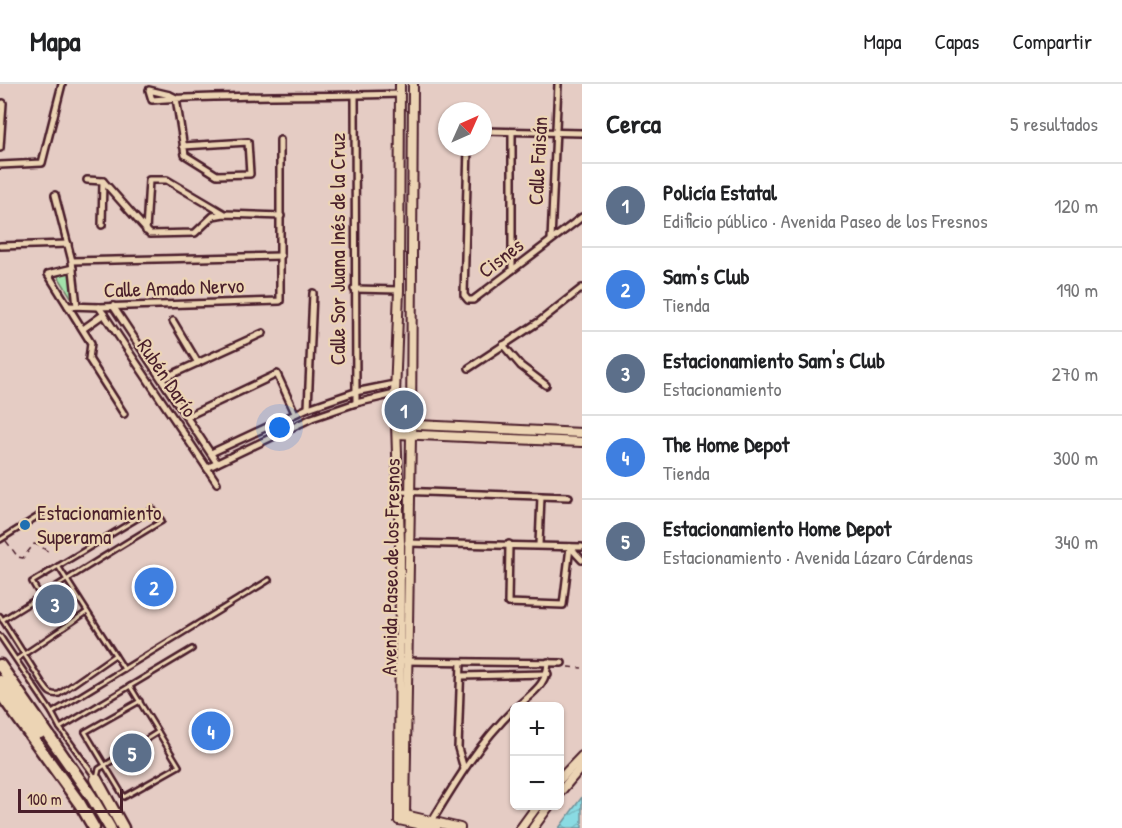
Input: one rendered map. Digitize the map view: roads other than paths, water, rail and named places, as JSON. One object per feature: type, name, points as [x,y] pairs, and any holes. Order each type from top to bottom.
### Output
[{"type":"highway","points":[[0,665],[65,758],[110,828]]},
{"type":"highway","points":[[0,681],[19,708],[65,758]]},
{"type":"highway","points":[[0,693],[80,804],[94,828]]},
{"type":"highway","points":[[98,774],[123,828]]},
{"type":"street","points":[[0,165],[42,163],[62,84]]},
{"type":"street","name":"Avenida Paseo de los Fresnos","points":[[400,84],[399,306],[395,394],[404,661]]},
{"type":"street","name":"Avenida Paseo de los Fresnos","points":[[413,84],[411,435],[402,817],[434,825],[460,828]]},
{"type":"street","name":"Calle Faisán","points":[[551,240],[558,84]]},
{"type":"street","points":[[183,146],[248,142],[250,174],[217,175],[185,155],[183,146],[176,98],[400,94]]},
{"type":"street","name":"Calle Sor Juana Inés de la Cruz","points":[[355,96],[356,403]]},
{"type":"street","points":[[0,148],[3,103]]},
{"type":"street","points":[[492,131],[582,133]]},
{"type":"street","points":[[512,132],[512,270]]},
{"type":"street","points":[[72,261],[280,256],[280,140]]},
{"type":"street","name":"Cisnes","points":[[468,156],[464,295],[468,300],[473,300],[582,217]]},
{"type":"street","points":[[87,180],[103,181],[150,234],[195,233],[213,216],[224,214],[281,216]]},
{"type":"street","points":[[146,231],[149,180],[167,180],[224,214]]},
{"type":"street","points":[[102,225],[103,181]]},
{"type":"street","points":[[55,195],[72,261],[77,306]]},
{"type":"street","points":[[0,246],[68,244]]},
{"type":"street","name":"Calle Amado Nervo","points":[[68,306],[280,301],[280,256]]},
{"type":"street","points":[[73,268],[48,274],[91,343],[89,359],[124,414]]},
{"type":"street","points":[[469,368],[540,321],[582,288]]},
{"type":"street","points":[[354,289],[399,290]]},
{"type":"street","points":[[308,408],[313,293]]},
{"type":"street","name":"Rubén Darío","points":[[113,306],[217,463]]},
{"type":"street","points":[[399,306],[411,307]]},
{"type":"street","name":"Rubén Darío","points":[[99,307],[217,483]]},
{"type":"street","points":[[83,329],[104,314]]},
{"type":"street","points":[[173,321],[198,363]]},
{"type":"street","points":[[162,379],[263,333]]},
{"type":"street","points":[[503,345],[521,366],[546,385]]},
{"type":"street","points":[[186,417],[277,375],[295,413]]},
{"type":"street","points":[[210,453],[308,408],[355,392],[395,384]]},
{"type":"street","points":[[207,468],[312,418],[356,403],[395,394]]},
{"type":"street","points":[[396,424],[582,433]]},
{"type":"street","points":[[397,434],[582,442]]},
{"type":"street","points":[[397,491],[569,496]]},
{"type":"street","points":[[539,545],[541,496]]},
{"type":"street","points":[[400,543],[582,547]]},
{"type":"street","points":[[509,544],[508,603],[563,605],[570,547]]},
{"type":"street","points":[[570,547],[582,560]]},
{"type":"street","points":[[404,661],[562,663]]},
{"type":"street","points":[[461,662],[458,748],[464,769]]},
{"type":"street","points":[[522,702],[544,682],[548,674],[548,662]]},
{"type":"street","points":[[461,676],[548,674]]},
{"type":"street","points":[[434,825],[464,769],[510,715]]},
{"type":"street","points":[[564,775],[582,756]]},
{"type":"street","points":[[564,787],[582,766]]},
{"type":"street","points":[[521,828],[534,810]]},
{"type":"street","points":[[533,828],[546,810]]},
{"type":"lane","points":[[40,597],[32,582],[153,509],[162,520],[40,597],[1,618],[43,684],[54,695],[59,694],[115,655]]},
{"type":"lane","points":[[2,539],[42,513]]},
{"type":"lane","points":[[58,566],[124,669]]},
{"type":"lane","points":[[52,713],[269,580]]},
{"type":"lane","points":[[16,660],[87,612]]},
{"type":"lane","points":[[0,636],[60,728],[89,766],[98,774]]},
{"type":"lane","points":[[60,728],[192,649]]},
{"type":"lane","points":[[130,686],[140,701],[179,766],[124,797],[85,732],[140,701]]},
{"type":"lane","points":[[98,774],[104,765],[158,732]]},
{"type":"lane","points":[[89,766],[98,774]]},
{"type":"water","points":[[582,797],[582,828],[559,828]]},
{"type":"place","name":"Policía Estatal","points":[[404,410]]},
{"type":"place","name":"Estacionamiento Superama","points":[[25,525]]},
{"type":"place","name":"Sam's Club","points":[[154,587]]},
{"type":"place","name":"Estacionamiento Sam's Club","points":[[55,604]]},
{"type":"place","name":"The Home Depot","points":[[211,731]]},
{"type":"place","name":"Estacionamiento Home Depot","points":[[132,753]]}]
